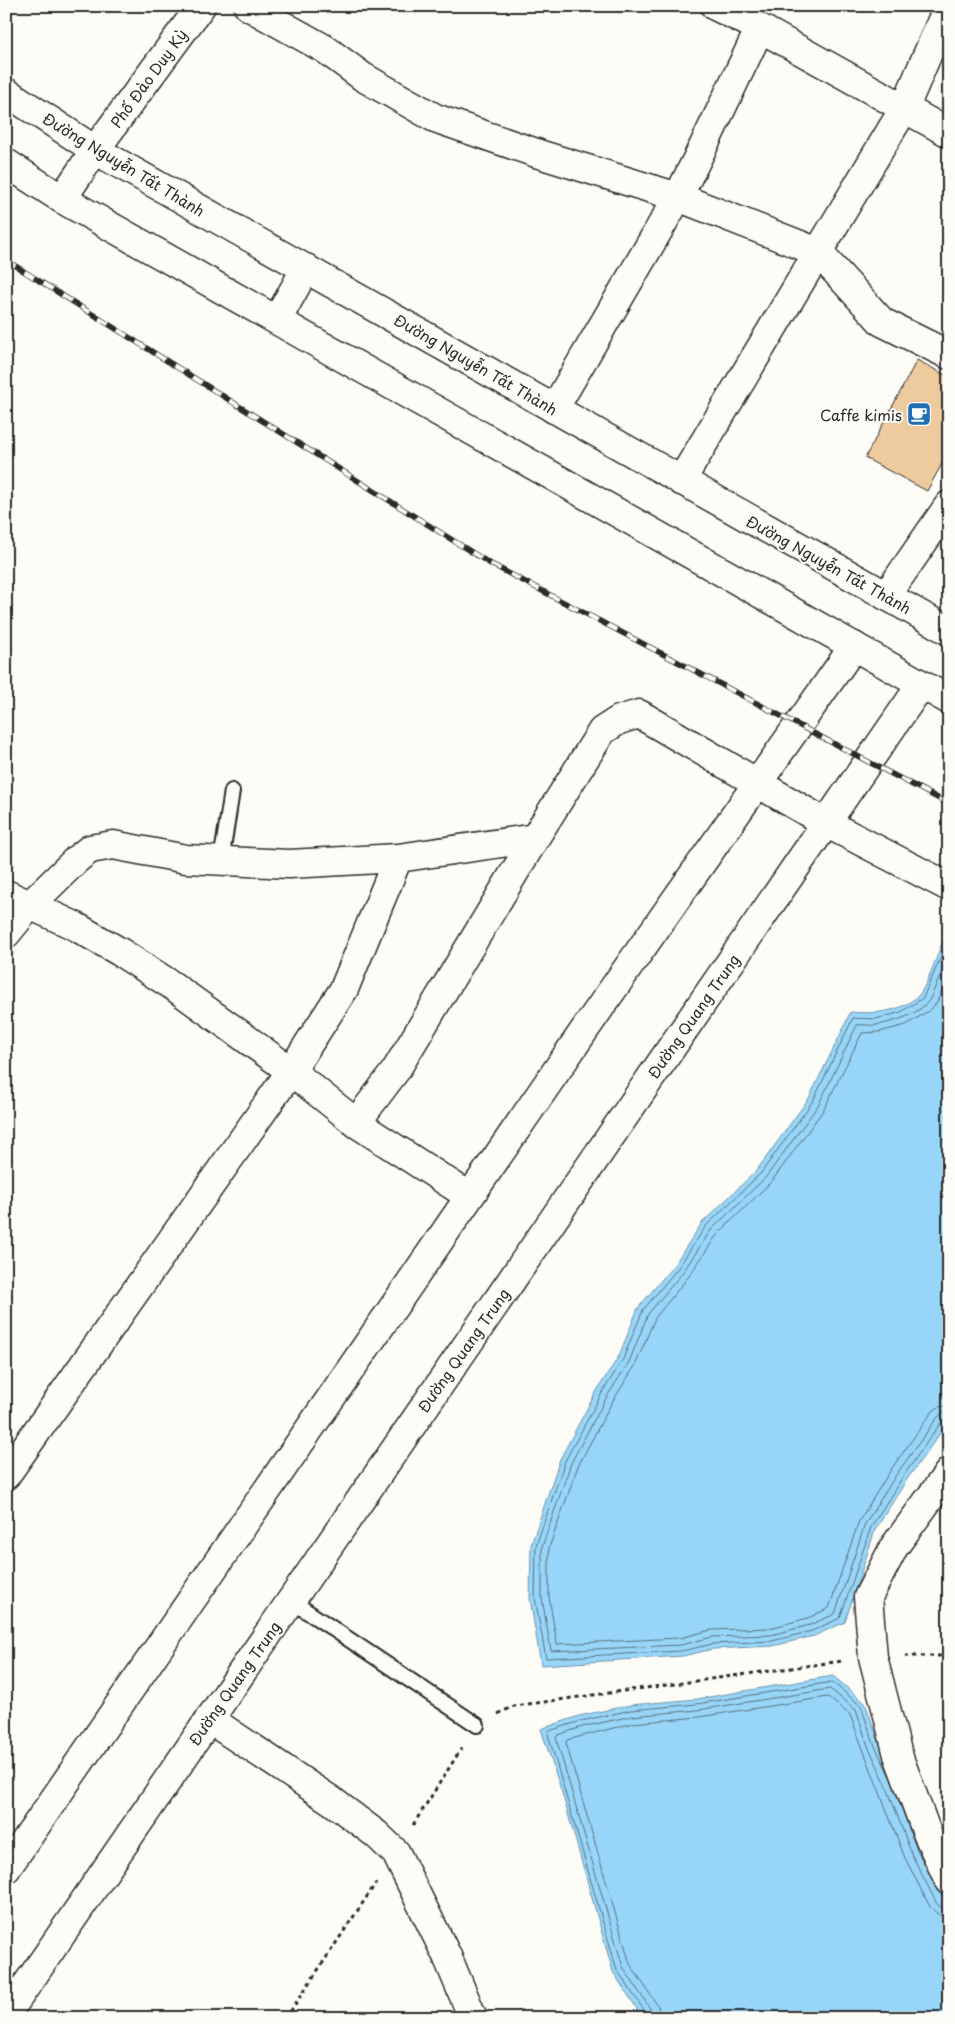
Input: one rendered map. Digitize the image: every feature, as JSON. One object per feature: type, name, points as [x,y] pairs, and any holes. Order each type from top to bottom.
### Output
[{"type":"street","name":"Phố Đào Duy Kỳ","points":[[62,199],[95,150],[201,6]]},
{"type":"street","points":[[248,6],[325,49],[363,77],[435,118],[539,154],[678,197],[818,252],[882,322],[949,355]]},
{"type":"street","points":[[715,6],[760,28],[949,133]]},
{"type":"street","points":[[681,481],[905,107],[948,6]]},
{"type":"street","points":[[554,409],[678,197],[760,28]]},
{"type":"street","name":"Đường Nguyễn Tất Thành","points":[[6,92],[95,150],[949,632]]},
{"type":"street","points":[[6,163],[62,199],[949,700]]},
{"type":"street","points":[[276,320],[306,268]]},
{"type":"street","points":[[886,596],[949,505]]},
{"type":"street","points":[[6,1869],[469,1196],[854,646]]},
{"type":"street","name":"Đường Quang Trung","points":[[6,2015],[921,685]]},
{"type":"street","points":[[356,1123],[396,1070],[535,838],[602,731],[619,720],[639,714],[826,823],[949,887]]},
{"type":"street","points":[[6,934],[17,900],[90,848],[113,845],[186,859],[289,864],[398,858],[535,838]]},
{"type":"street","points":[[6,1475],[290,1071],[344,990],[398,858]]},
{"type":"street","points":[[17,900],[75,926],[173,986],[290,1071],[356,1123],[469,1196]]},
{"type":"street","points":[[949,1472],[894,1547],[868,1597],[873,1657],[898,1755],[926,1833],[949,1881]]},
{"type":"street","points":[[209,1719],[332,1801],[376,1834],[396,1853],[447,1956],[473,2018]]},
{"type":"lane","points":[[221,861],[232,791]]},
{"type":"lane","points":[[290,1600],[477,1725]]},
{"type":"path","points":[[286,2018],[396,1853],[477,1725],[514,1706],[873,1657],[949,1656]]},
{"type":"water","points":[[944,938],[949,940],[949,1421],[908,1478],[875,1530],[845,1622],[814,1636],[773,1646],[713,1649],[683,1656],[541,1665],[530,1599],[531,1545],[560,1459],[596,1392],[619,1356],[638,1308],[674,1265],[702,1223],[757,1170],[809,1098],[850,1012],[886,1011],[904,1006],[912,1001],[922,991]]},
{"type":"water","points":[[833,1676],[865,1703],[879,1742],[949,1903],[949,2018],[643,2018],[613,1972],[563,1796],[541,1729],[579,1716],[630,1705],[697,1699]]},
{"type":"building","name":"Caffe kimis","points":[[917,360],[949,377],[949,451],[927,491],[865,458]]},
{"type":"railway","points":[[6,260],[489,563],[949,804]]},
{"type":"place","name":"Caffe kimis","points":[[919,414]]}]
